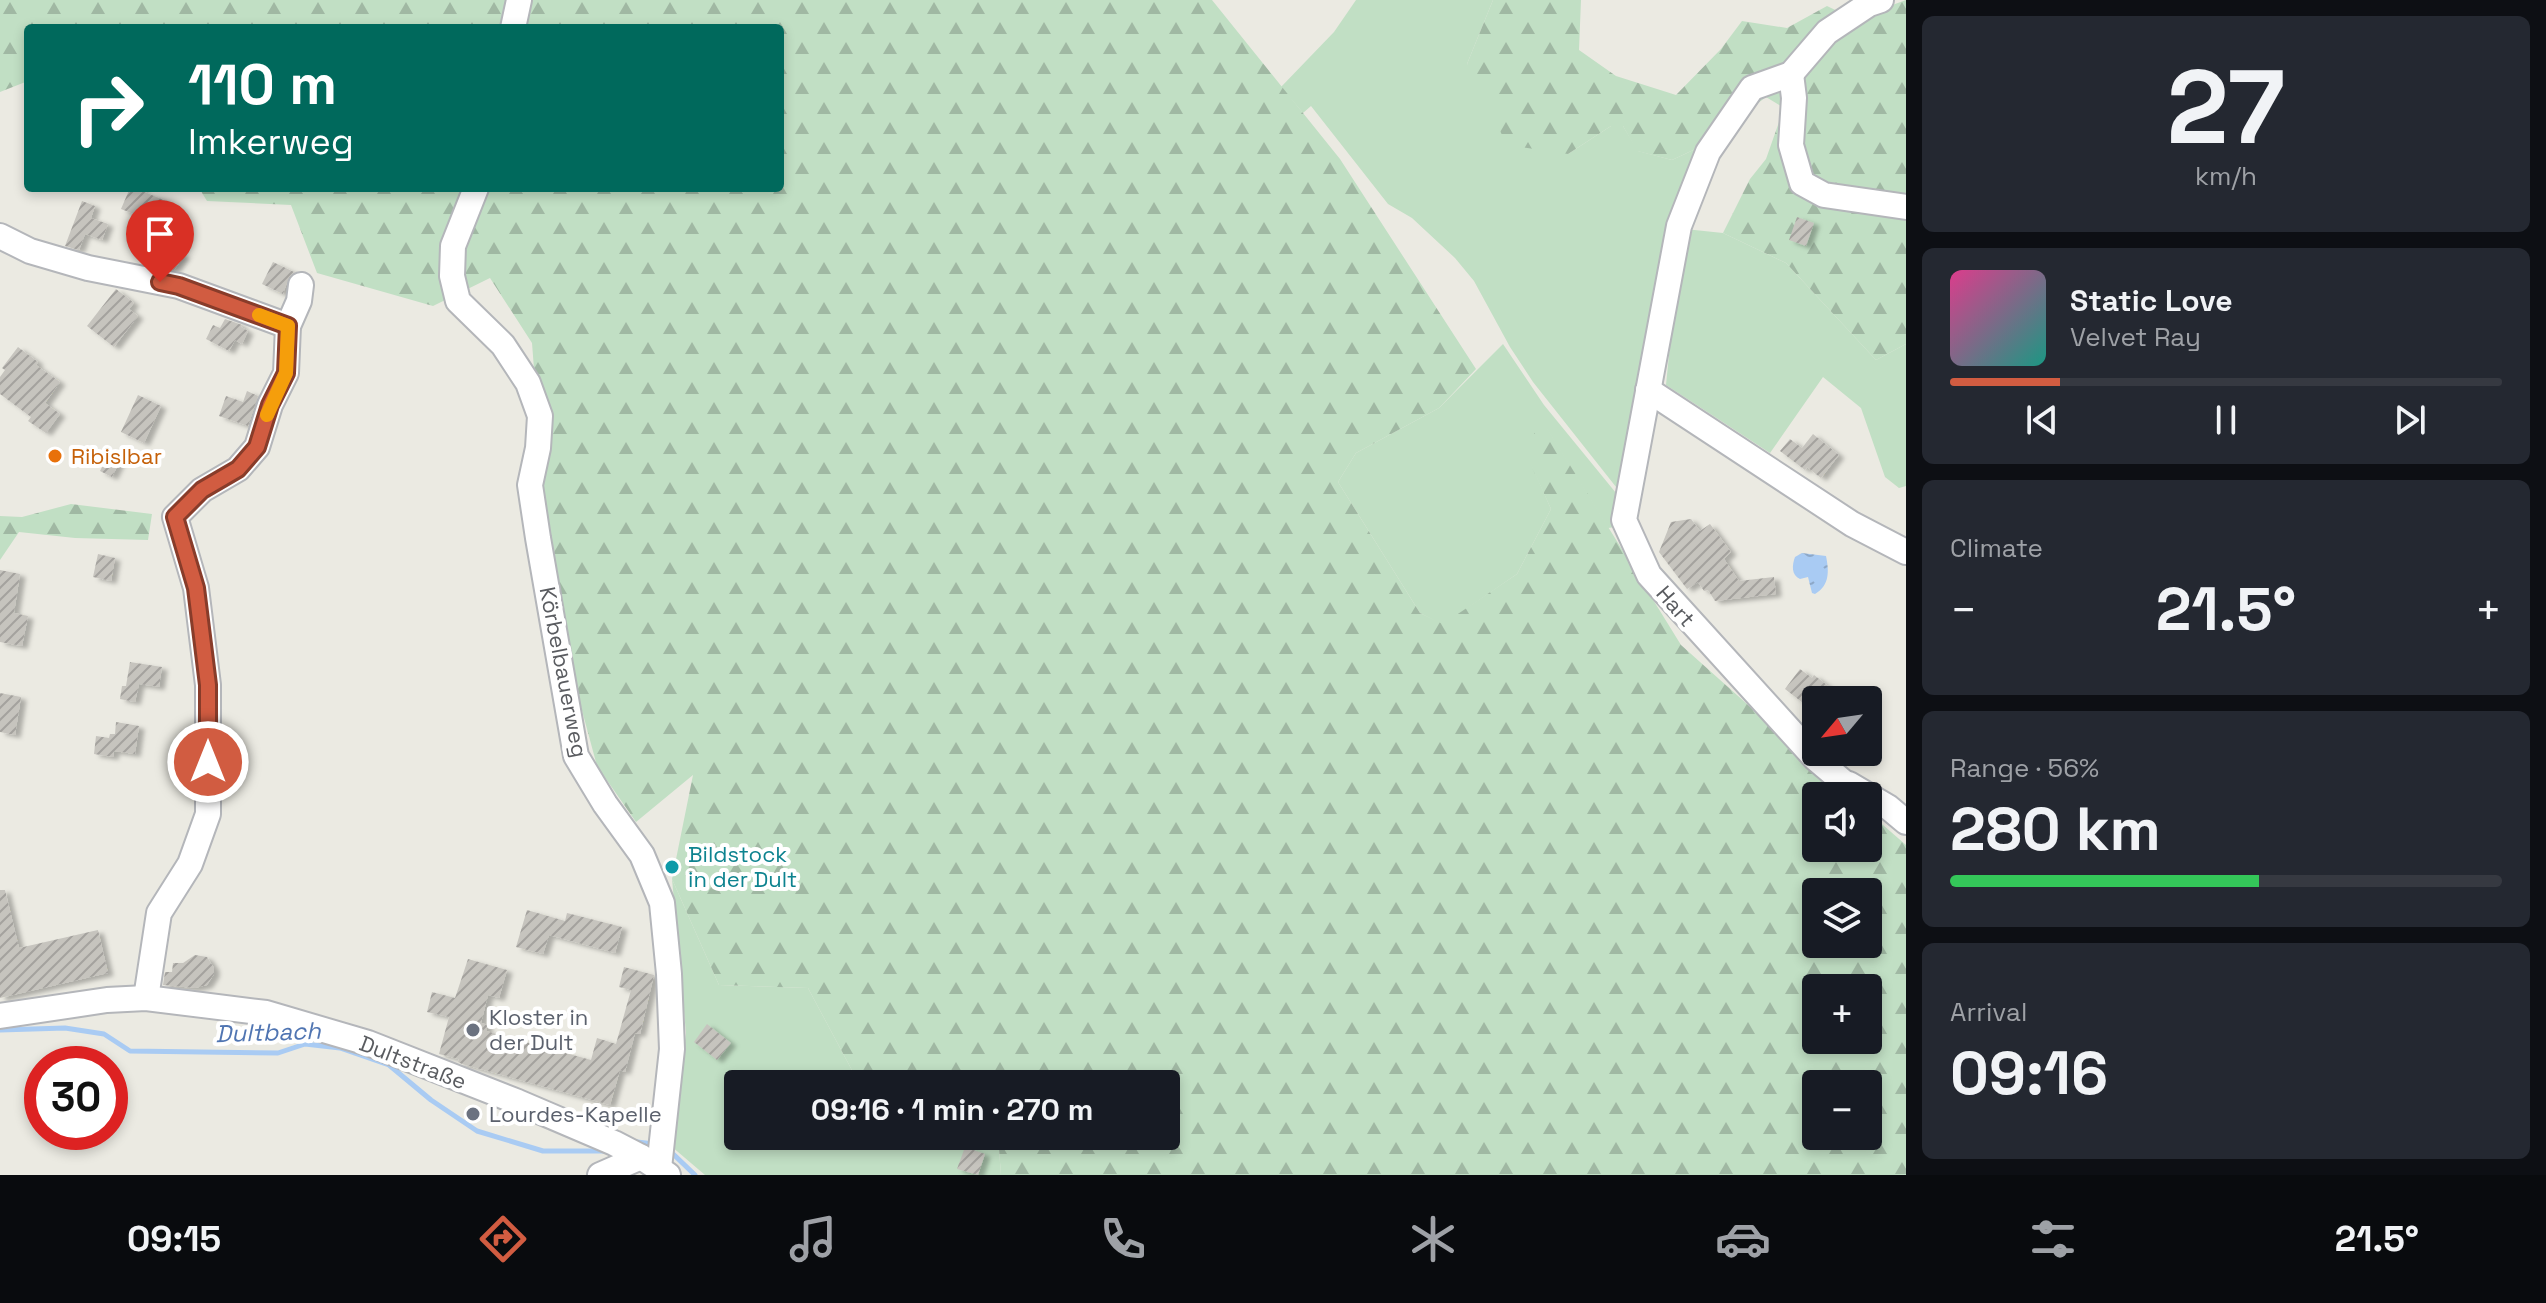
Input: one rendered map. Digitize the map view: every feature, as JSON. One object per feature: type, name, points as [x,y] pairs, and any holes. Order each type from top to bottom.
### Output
[{"type":"street","points":[[514,24],[519,0]]},
{"type":"street","name":"Hart","points":[[1843,782],[1815,758],[1649,575],[1624,520],[1679,226],[1708,152],[1752,88],[1791,74],[1827,32],[1869,4],[1881,0]]},
{"type":"street","points":[[1791,74],[1794,98],[1791,145],[1802,183],[1824,195],[1906,207]]},
{"type":"street","name":"Körbelbauerweg","points":[[474,192],[453,246],[452,276],[458,301],[503,345],[528,383],[540,416],[538,448],[530,485],[576,756],[605,804],[642,855],[662,903],[672,1049],[656,1167]]},
{"type":"street","points":[[0,236],[30,251],[88,268],[179,286],[288,326]]},
{"type":"street","points":[[146,998],[159,913],[190,864],[208,814],[208,685],[196,588],[175,517],[202,490],[238,469],[257,447],[270,405],[286,373],[288,326],[299,301],[301,285]]},
{"type":"street","points":[[1648,390],[1852,524],[1906,552]]},
{"type":"street","name":"Hart","points":[[1837,777],[1888,807],[1906,822]]},
{"type":"street","points":[[1882,816],[1906,837]]},
{"type":"street","name":"Dultstraße","points":[[0,1016],[146,998],[266,1013],[368,1043],[518,1102],[656,1167]]},
{"type":"street","points":[[600,1175],[656,1167]]},
{"type":"green space","points":[[0,0],[1212,0],[1340,159],[1476,369],[1439,408],[1356,453],[1338,482],[1420,613],[1443,624],[1517,574],[1551,509],[1525,452],[1538,426],[1547,428],[1681,645],[1802,753],[1802,766],[1816,766],[1834,782],[1802,782],[1802,862],[1882,862],[1882,824],[1906,845],[1906,1175],[1001,1175],[999,1150],[1180,1150],[1180,1070],[852,1070],[808,988],[719,985],[672,879],[693,775],[636,822],[597,766],[570,666],[544,499],[532,343],[490,278],[433,306],[317,273],[291,205],[207,201],[201,192],[784,192],[784,24],[24,24],[24,83],[0,92]]},
{"type":"green space","points":[[1356,0],[1493,0],[1467,64],[1568,154],[1611,126],[1623,126],[1638,151],[1672,160],[1702,146],[1620,492],[1533,382],[1474,281],[1455,258],[1412,218],[1388,204],[1311,106],[1303,113],[1281,87],[1334,32]]},
{"type":"green space","points":[[1493,0],[1581,0],[1579,50],[1616,76],[1676,95],[1721,49],[1742,21],[1787,28],[1827,6],[1854,19],[1906,0],[1906,344],[1876,360],[1786,263],[1723,233],[1750,179],[1766,159],[1784,108],[1766,97],[1702,146],[1672,160],[1637,151],[1623,126],[1611,126],[1568,154],[1507,145],[1467,64]]},
{"type":"green space","points":[[1685,229],[1723,233],[1786,263],[1876,360],[1906,344],[1906,486],[1899,488],[1885,477],[1861,408],[1823,377],[1770,453],[1666,385],[1679,255]]},
{"type":"green space","points":[[1503,344],[1544,405],[1625,504],[1624,526],[1608,528],[1547,429],[1526,452],[1551,509],[1517,574],[1443,625],[1420,613],[1338,482],[1356,453],[1439,408]]},
{"type":"green space","points":[[71,504],[152,514],[148,540],[75,538],[19,532],[0,560],[0,516],[22,517]]},
{"type":"green space","points":[[672,879],[719,985],[808,988],[852,1070],[724,1070],[724,1150],[999,1150],[1001,1175],[705,1175],[671,1146],[686,1033]]},
{"type":"water","points":[[1802,553],[1826,556],[1827,577],[1815,594],[1808,577],[1800,579],[1794,572],[1795,557]]},
{"type":"building","points":[[128,192],[144,192],[166,201],[161,213],[168,216],[160,238],[134,228],[139,216],[121,209]]},
{"type":"building","points":[[82,201],[95,206],[91,218],[108,224],[102,240],[85,234],[79,250],[65,246]]},
{"type":"building","points":[[1797,217],[1814,223],[1806,246],[1789,240]]},
{"type":"building","points":[[167,248],[185,255],[174,270],[159,267]]},
{"type":"building","points":[[273,262],[294,272],[283,294],[262,284]]},
{"type":"building","points":[[116,289],[134,303],[129,309],[138,316],[114,347],[87,326]]},
{"type":"building","points":[[225,319],[242,325],[248,331],[242,344],[235,340],[229,351],[206,339],[213,325],[220,328]]},
{"type":"building","points":[[18,347],[60,382],[45,403],[60,414],[46,433],[28,421],[31,417],[0,394],[0,377],[5,370],[2,368]]},
{"type":"building","points":[[247,391],[258,396],[248,426],[219,416],[226,396],[243,402]]},
{"type":"building","points":[[138,395],[161,406],[144,443],[121,432]]},
{"type":"building","points":[[1813,434],[1839,455],[1821,478],[1780,451],[1790,439],[1802,448]]},
{"type":"building","points":[[111,449],[123,455],[112,477],[100,471]]},
{"type":"building","points":[[1691,519],[1700,531],[1710,524],[1731,552],[1724,559],[1739,581],[1774,577],[1776,594],[1715,601],[1698,582],[1687,589],[1659,552],[1671,522]]},
{"type":"building","points":[[98,554],[115,558],[111,581],[93,577]]},
{"type":"building","points":[[0,570],[20,574],[14,613],[28,616],[22,646],[0,642]]},
{"type":"building","points":[[130,662],[162,667],[159,687],[139,684],[135,702],[120,699],[122,686],[126,686]]},
{"type":"building","points":[[1800,669],[1828,686],[1802,686],[1802,702],[1785,689]]},
{"type":"building","points":[[0,693],[21,697],[15,735],[0,732]]},
{"type":"building","points":[[116,722],[139,726],[135,754],[114,751],[113,757],[94,754],[96,736],[109,738],[110,734],[115,734]]},
{"type":"building","points":[[0,890],[5,890],[19,948],[98,930],[108,973],[0,998]]},
{"type":"building","points":[[527,910],[565,921],[567,913],[622,927],[615,953],[549,935],[543,954],[516,947]]},
{"type":"building","points":[[195,955],[207,957],[214,968],[207,985],[195,988],[163,985],[165,972],[172,972],[173,963],[183,963]]},
{"type":"building","points":[[468,959],[507,970],[499,998],[488,995],[481,1023],[488,1025],[486,1031],[591,1060],[597,1038],[616,1044],[631,990],[619,987],[624,967],[654,975],[640,1034],[635,1033],[625,1072],[620,1070],[610,1105],[462,1064],[458,1062],[459,1059],[439,1054],[449,1017],[427,1012],[432,992],[455,998]]},
{"type":"building","points":[[707,1024],[731,1043],[717,1060],[694,1042]]},
{"type":"building","points":[[964,1150],[985,1154],[978,1175],[957,1169]]},
{"type":"waterway","name":"Dultbach","points":[[0,1030],[65,1028],[104,1034],[130,1051],[278,1053],[305,1044],[340,1048],[389,1065],[431,1100],[477,1131],[543,1151],[608,1151]]},
{"type":"waterway","name":"Dultbach","points":[[637,1142],[654,1144]]},
{"type":"waterway","name":"Dultbach","points":[[670,1151],[695,1175]]},
{"type":"slow traffic","points":[[259,315],[288,326],[286,373],[267,415]]},
{"type":"place","name":"Ribislbar","points":[[55,456]]},
{"type":"place","name":"Bildstock in der Dult","points":[[672,867]]},
{"type":"place","name":"Kloster in der Dult","points":[[473,1030]]},
{"type":"place","name":"Lourdes-Kapelle","points":[[473,1114]]},
{"type":"route","points":[[160,282],[288,326],[286,373],[270,405],[257,447],[238,469],[202,490],[175,517],[196,588],[208,685],[208,762]]}]
